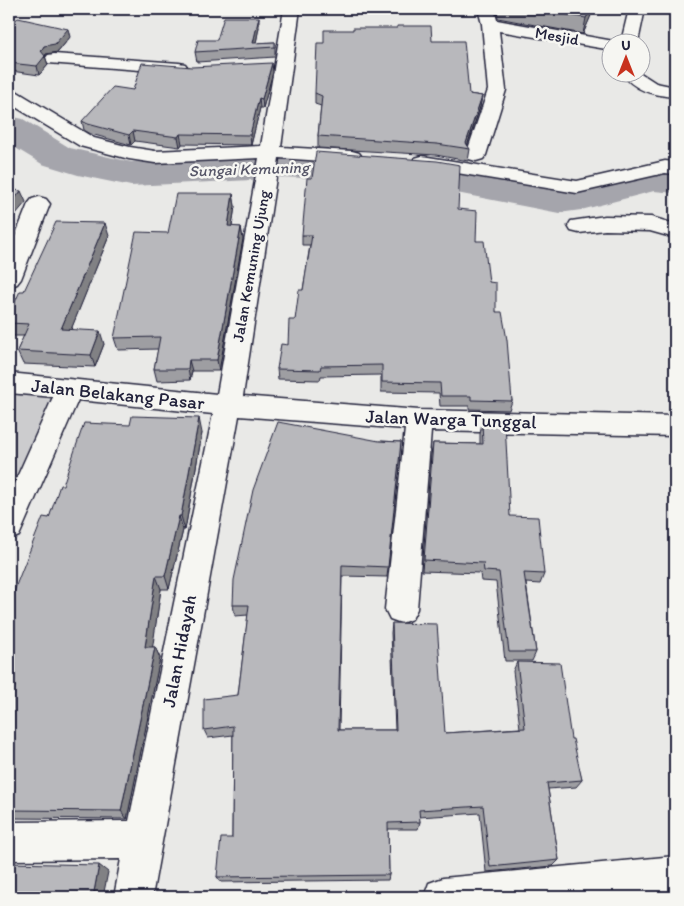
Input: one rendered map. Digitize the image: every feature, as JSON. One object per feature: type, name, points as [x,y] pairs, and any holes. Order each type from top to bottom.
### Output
[{"type":"street","name":"Jalan Kemuning Ujung","points":[[228,405],[271,152],[277,64],[292,9]]},
{"type":"street","points":[[632,32],[637,9]]},
{"type":"street","points":[[476,155],[497,90],[488,17]]},
{"type":"street","name":"Mesjid","points":[[488,17],[602,44]]},
{"type":"street","points":[[54,59],[193,69]]},
{"type":"street","points":[[639,82],[656,89],[675,92]]},
{"type":"street","points":[[9,95],[87,142],[129,153],[155,157],[271,152],[370,158]]},
{"type":"street","points":[[408,161],[473,169],[533,181],[577,187],[665,167],[675,168]]},
{"type":"street","points":[[9,279],[39,204]]},
{"type":"street","points":[[579,226],[605,223],[651,224],[675,231]]},
{"type":"street","name":"Jalan Belakang Pasar","points":[[9,382],[69,390],[228,405]]},
{"type":"street","points":[[9,527],[69,390]]},
{"type":"street","name":"Jalan Warga Tunggal","points":[[228,405],[419,420],[675,426]]},
{"type":"street","name":"Jalan Hidayah","points":[[133,897],[142,840],[228,405]]},
{"type":"street","points":[[401,609],[419,420]]},
{"type":"street","points":[[9,841],[142,840]]},
{"type":"street","points":[[443,897],[579,892],[675,875]]},
{"type":"shaded area","points":[[9,387],[54,392],[9,502]]},
{"type":"building","points":[[532,9],[591,9],[586,18]]},
{"type":"building","points":[[224,17],[259,17],[253,43],[275,42],[275,47],[195,52],[198,40],[217,40]]},
{"type":"building","points":[[18,18],[68,29],[55,44],[44,46],[41,51],[45,56],[37,66],[9,63],[9,25]]},
{"type":"building","points":[[397,26],[431,26],[432,41],[464,41],[469,94],[482,96],[466,143],[470,149],[437,144],[318,136],[322,96],[315,93],[317,43],[324,43],[324,30],[397,28]]},
{"type":"building","points":[[142,63],[192,67],[272,63],[262,99],[259,98],[250,135],[180,134],[178,137],[133,131],[129,135],[82,121],[113,87],[133,90]]},
{"type":"building","points":[[316,152],[437,161],[460,165],[458,209],[477,211],[476,241],[484,241],[489,282],[496,283],[496,312],[502,312],[507,340],[512,401],[471,400],[471,396],[441,396],[440,383],[382,382],[382,365],[321,366],[320,370],[277,369],[281,344],[288,345],[289,320],[295,320],[299,290],[303,290],[312,235],[302,235],[307,178],[312,178]]},
{"type":"building","points":[[9,189],[21,191],[9,206]]},
{"type":"building","points":[[176,194],[233,194],[228,226],[241,227],[217,360],[189,360],[188,369],[154,369],[160,337],[114,338],[136,232],[168,233]]},
{"type":"building","points":[[56,222],[105,223],[61,329],[100,331],[91,355],[17,351],[29,324],[9,323],[9,315],[20,291],[24,291]]},
{"type":"building","points":[[132,416],[199,418],[181,516],[179,516],[165,576],[156,576],[145,647],[155,647],[121,811],[9,810],[9,708],[15,686],[9,686],[9,607],[43,517],[49,518],[60,485],[63,485],[84,423],[130,425]]},
{"type":"building","points":[[278,422],[379,441],[401,442],[388,567],[342,565],[338,730],[396,730],[392,623],[437,624],[445,733],[525,728],[517,662],[560,663],[571,739],[573,739],[582,780],[547,783],[559,860],[490,867],[483,806],[419,810],[420,822],[388,823],[389,875],[217,877],[221,838],[232,838],[233,726],[204,730],[204,699],[238,695],[249,605],[233,605],[234,580],[253,490]]},
{"type":"building","points":[[482,422],[505,423],[510,516],[538,517],[544,574],[524,573],[536,652],[509,652],[499,572],[484,571],[483,563],[424,560],[433,443],[483,444]]},
{"type":"building","points":[[9,863],[99,865],[93,897],[9,897]]},
{"type":"building","points":[[493,894],[565,894],[565,897],[494,897]]},
{"type":"waterway","name":"Sungai Kemuning","points":[[9,127],[56,156],[78,163],[131,174],[251,168],[273,165],[310,166],[436,177],[559,200],[581,197],[654,179],[675,181]]}]
